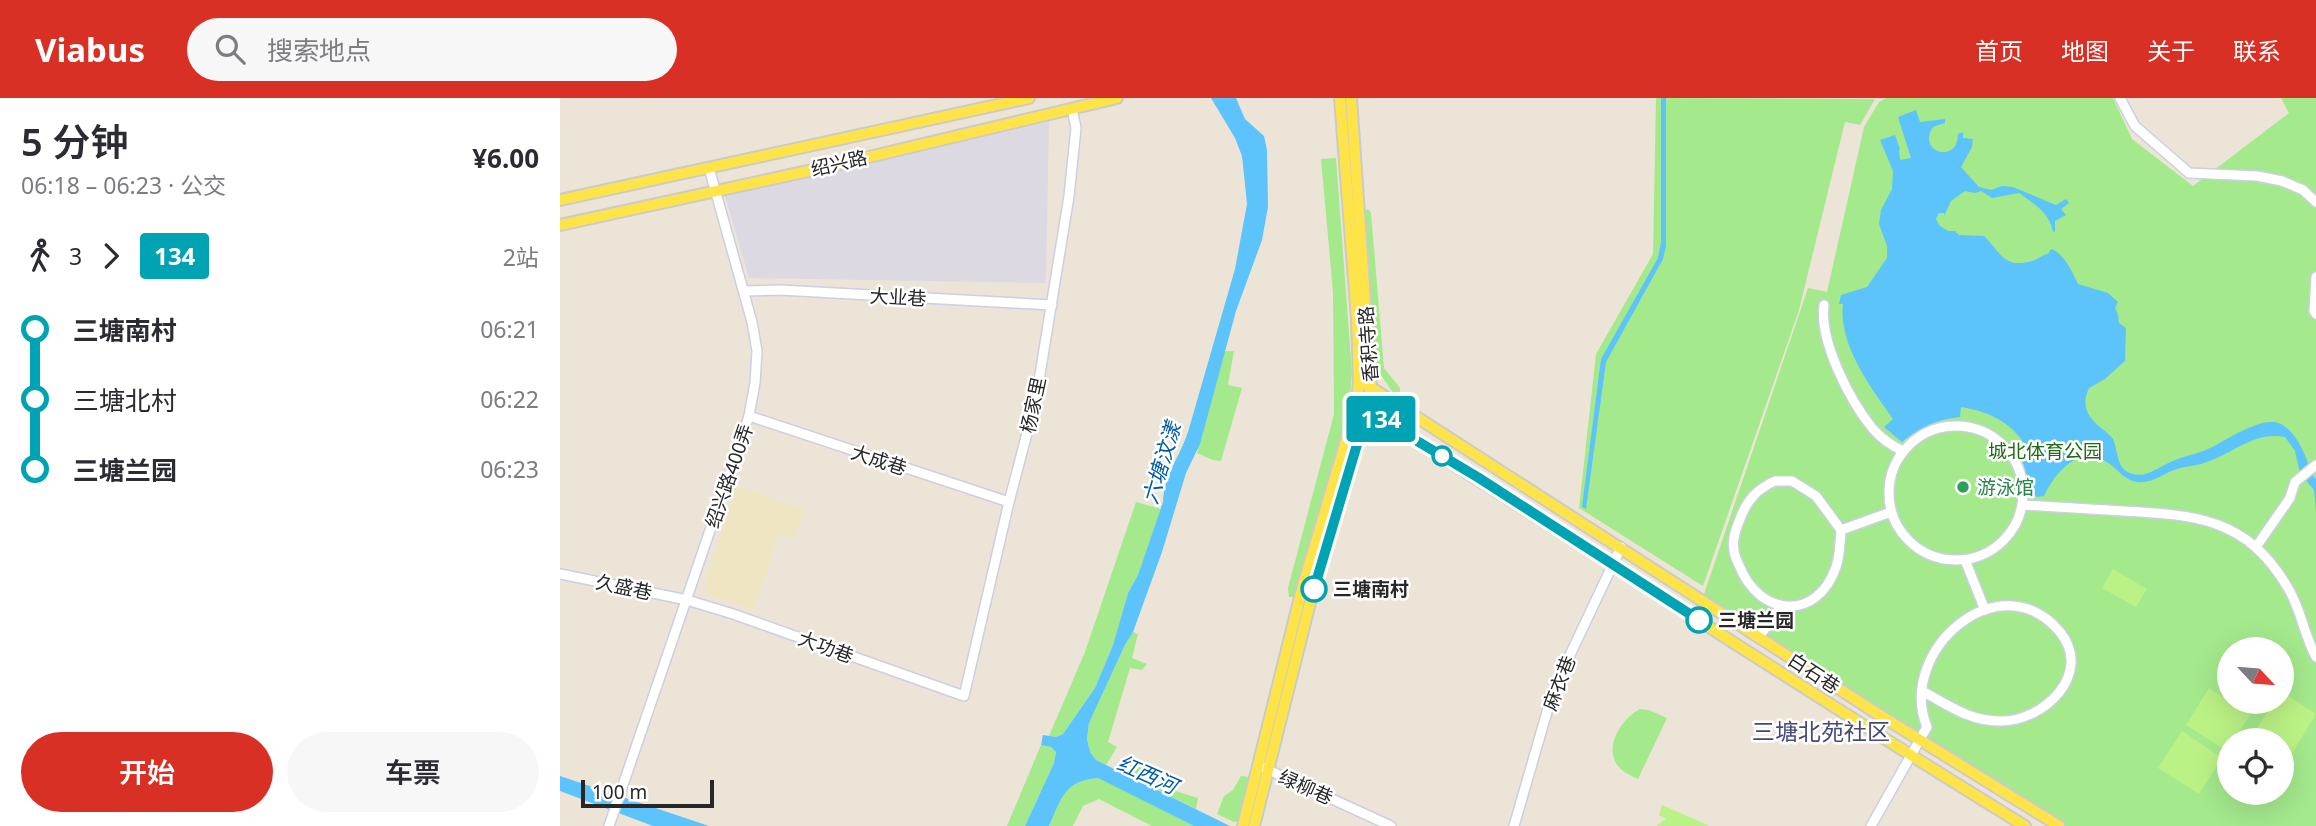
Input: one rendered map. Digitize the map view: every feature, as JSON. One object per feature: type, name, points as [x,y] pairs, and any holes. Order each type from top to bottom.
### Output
[{"type":"main road","name":"绍兴路","points":[[560,200],[1029,98]]},
{"type":"main road","name":"绍兴路","points":[[560,225],[831,166],[1117,98]]},
{"type":"main road","name":"香积寺路","points":[[1340,98],[1362,407]]},
{"type":"main road","name":"香积寺路","points":[[1254,826],[1302,589],[1371,387],[1351,98]]},
{"type":"main road","name":"白石巷","points":[[1359,380],[2059,826]]},
{"type":"main road","name":"白石巷","points":[[1362,407],[1479,478],[1911,756],[2025,826]]},
{"type":"main road","name":"香积寺路","points":[[1243,826],[1264,768]]},
{"type":"street","points":[[2120,98],[2135,126],[2189,173],[2257,176],[2282,181],[2303,190],[2316,202]]},
{"type":"street","name":"杨家里","points":[[964,696],[1009,502],[1036,400],[1070,183],[1076,128],[1072,109]]},
{"type":"street","name":"绍兴路400弄","points":[[610,822],[749,416],[755,383],[757,351],[744,291],[709,168]]},
{"type":"street","points":[[2316,277],[2316,314]]},
{"type":"street","name":"大业巷","points":[[744,291],[780,290],[1052,305]]},
{"type":"street","points":[[1824,304],[1822,317],[1828,340],[1850,393],[1874,429],[1892,446],[1903,451]]},
{"type":"street","name":"大成巷","points":[[749,416],[1009,502]]},
{"type":"street","points":[[1949,426],[1967,426],[1999,441],[2011,454],[2023,487],[2022,505],[2008,536],[1981,556],[1965,560],[1934,557],[1920,550],[1903,533],[1891,512],[1890,480],[1903,451],[1924,435],[1949,426]]},
{"type":"street","points":[[2256,547],[2290,498],[2295,482],[2316,465]]},
{"type":"street","points":[[1775,481],[1792,481],[1816,496],[1841,530],[1838,565],[1830,581],[1814,598],[1798,607],[1781,606],[1768,601],[1751,588],[1734,551],[1734,534],[1753,494],[1775,481]]},
{"type":"street","points":[[2022,505],[2185,515],[2225,527],[2256,547],[2289,589],[2316,657]]},
{"type":"street","points":[[1841,530],[1891,512]]},
{"type":"street","name":"麻衣巷","points":[[1514,826],[1553,691],[1621,547]]},
{"type":"street","points":[[1965,560],[1985,610]]},
{"type":"street","name":"久盛巷","points":[[560,574],[687,600]]},
{"type":"street","name":"大功巷","points":[[687,600],[964,696]]},
{"type":"street","points":[[1759,637],[1781,606]]},
{"type":"street","points":[[1871,826],[1927,727],[1922,715],[1922,691],[1927,666],[1941,642],[1964,619],[1985,610],[2016,607],[2042,616],[2065,639],[2070,661],[2066,682],[2046,707],[2029,716],[2014,721],[1969,717],[1922,691]]},
{"type":"street","name":"绿柳巷","points":[[1264,768],[1391,826]]},
{"type":"shaded area","points":[[1049,122],[1046,283],[749,278],[725,196]]},
{"type":"shaded area","points":[[737,486],[804,509],[794,539],[779,534],[754,610],[705,592],[705,583]]},
{"type":"green space","points":[[1656,98],[1875,99],[1860,125],[1845,122],[1799,310],[1703,586],[1579,508],[1596,354],[1653,254]]},
{"type":"green space","name":"城北体育公园","points":[[1886,98],[2113,98],[2132,139],[2193,186],[2289,113],[2281,98],[2316,98],[2316,826],[2059,826],[1702,600],[1808,288],[1827,292],[1864,127],[1879,102]]},
{"type":"green space","points":[[1336,158],[1352,373],[1349,410],[1295,597],[1289,597],[1288,588],[1334,414],[1333,292],[1321,159]]},
{"type":"green space","points":[[1368,209],[1371,213],[1384,368],[1400,388],[1400,393],[1394,394],[1376,368],[1363,212]]},
{"type":"green space","points":[[1224,351],[1234,351],[1228,385],[1242,388],[1221,461],[1197,453]]},
{"type":"green space","points":[[1136,502],[1161,509],[1138,575],[1128,593],[1113,645],[1095,688],[1063,734],[1049,736],[1085,652]]},
{"type":"green space","points":[[2113,569],[2147,589],[2136,607],[2102,588]]},
{"type":"green space","points":[[1133,632],[1138,634],[1132,658],[1147,664],[1142,670],[1130,668],[1108,742],[1117,747],[1106,765],[1096,760],[1090,752],[1087,739],[1089,723]]},
{"type":"green space","points":[[2209,688],[2217,693],[2217,714],[2250,715],[2242,728],[2217,728],[2217,745],[2186,725]]},
{"type":"green space","points":[[2294,700],[2316,714],[2294,750],[2294,728],[2257,728],[2266,714],[2294,714]]},
{"type":"green space","points":[[1640,709],[1667,718],[1638,779],[1618,766],[1613,750],[1621,726]]},
{"type":"green space","points":[[2182,731],[2217,755],[2217,766],[2199,794],[2158,768]]},
{"type":"green space","points":[[1041,745],[1051,747],[1056,752],[1054,763],[1025,826],[1007,826]]},
{"type":"green space","points":[[1121,762],[1150,770],[1147,782],[1198,798],[1196,809],[1114,769]]},
{"type":"green space","points":[[1241,776],[1250,777],[1239,821],[1234,822],[1217,814],[1224,796],[1233,790]]},
{"type":"green space","points":[[1098,778],[1194,826],[1152,826],[1099,799],[1083,806],[1073,826],[1049,826],[1061,799],[1071,787]]},
{"type":"green space","points":[[1662,805],[1710,826],[1656,826],[1666,819],[1659,815]]},
{"type":"water","points":[[1211,98],[1236,98],[1245,119],[1264,136],[1267,150],[1268,207],[1262,240],[1236,311],[1200,444],[1186,473],[1162,552],[1133,632],[1089,723],[1087,739],[1090,752],[1096,760],[1230,826],[1194,826],[1098,778],[1071,787],[1061,799],[1049,826],[1025,826],[1054,763],[1056,752],[1051,747],[1041,745],[1043,735],[1056,737],[1063,734],[1095,688],[1113,645],[1128,593],[1138,575],[1163,502],[1169,475],[1188,432],[1235,269],[1247,204],[1242,156],[1235,138]]},
{"type":"water","points":[[1661,98],[1666,98],[1666,246],[1663,259],[1606,362],[1586,509],[1582,507],[1601,359],[1658,258],[1661,242]]},
{"type":"water","points":[[1916,110],[1920,122],[1945,119],[1945,123],[1933,127],[1929,136],[1933,148],[1939,152],[1952,150],[1958,134],[1963,132],[1963,138],[1973,139],[1972,147],[1961,167],[1979,187],[1991,190],[2002,186],[2013,187],[2056,205],[2066,199],[2069,203],[2061,209],[2066,215],[2055,221],[2053,232],[2044,214],[2019,193],[1992,198],[1981,191],[1965,191],[1951,201],[1944,216],[1944,213],[1939,213],[1936,219],[1939,225],[1959,235],[1984,236],[2004,258],[2015,263],[2034,260],[2048,254],[2051,249],[2060,254],[2078,284],[2108,293],[2118,302],[2115,308],[2119,323],[2126,328],[2125,361],[2105,379],[2089,388],[2086,405],[2092,420],[2113,439],[2124,469],[2138,475],[2148,473],[2177,459],[2208,449],[2257,425],[2272,422],[2287,428],[2293,434],[2307,460],[2316,479],[2316,513],[2314,490],[2300,473],[2295,451],[2285,437],[2253,440],[2201,464],[2177,469],[2142,482],[2129,479],[2091,453],[2068,464],[2057,475],[2044,496],[2037,497],[2031,493],[2021,456],[2029,451],[2016,433],[1992,416],[1961,407],[1960,417],[1929,425],[1902,442],[1884,427],[1893,419],[1858,365],[1846,334],[1843,304],[1839,304],[1841,295],[1867,287],[1887,258],[1887,246],[1879,224],[1881,210],[1892,189],[1893,171],[1880,140],[1895,135],[1900,149],[1900,160],[1911,158],[1898,117]]},
{"type":"water","points":[[560,776],[709,826],[653,826],[560,791]]},
{"type":"bus line","name":"134","points":[[1314,589],[1367,411],[1479,478],[1699,620]]},
{"type":"place","name":"游泳馆","points":[[1963,487]]},
{"type":"place","name":"三塘南村","points":[[1314,589]]},
{"type":"place","name":"三塘兰园","points":[[1699,620]]},
{"type":"district","name":"三塘北苑社区","points":[[1821,732]]},
{"type":"water label","name":"六塘汶漾","points":[[1162,463]]},
{"type":"water label","name":"红西河","points":[[1147,775]]}]
